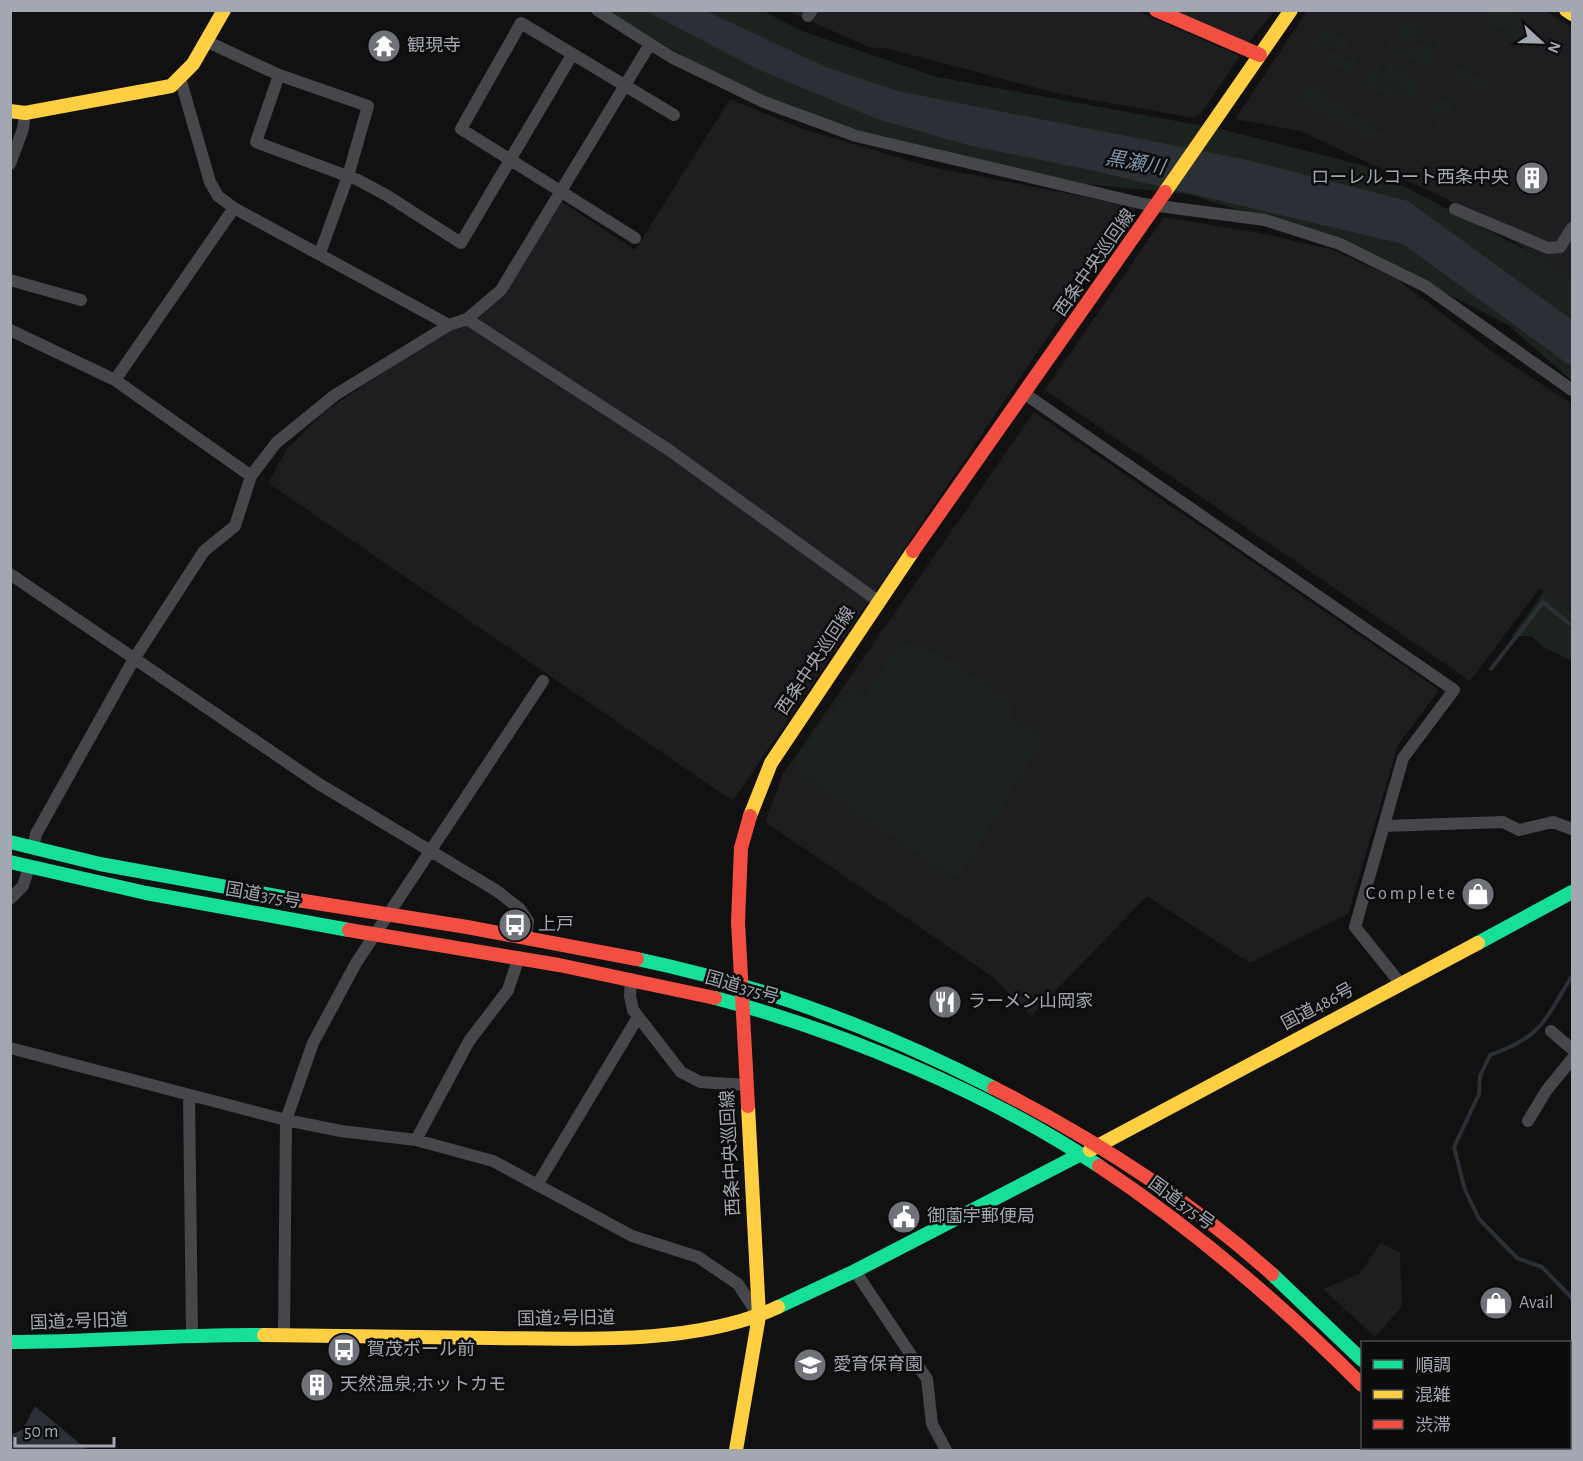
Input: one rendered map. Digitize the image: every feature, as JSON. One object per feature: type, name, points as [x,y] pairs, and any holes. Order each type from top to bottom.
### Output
[{"type":"main road","points":[[10,111],[25,113],[160,90],[171,86],[208,42],[225,10]]},
{"type":"main road","points":[[1156,10],[1260,55]]},
{"type":"main road","name":"西条中央巡回線","points":[[736,1450],[759,1316],[741,984],[739,878],[741,848],[750,812],[771,762],[878,601],[1025,394],[1291,10]]},
{"type":"main road","points":[[1566,10],[1572,14]]},
{"type":"main road","name":"国道375号","points":[[10,842],[216,886],[526,938],[664,965],[741,984],[796,1002],[906,1046],[1028,1104],[1100,1144],[1203,1216],[1274,1276],[1361,1359]]},
{"type":"main road","name":"国道375号","points":[[10,862],[216,907],[519,957],[631,979],[742,1005],[889,1058],[1021,1120],[1081,1154],[1187,1230],[1266,1292],[1361,1384]]},
{"type":"main road","name":"国道486号","points":[[1081,1154],[1572,892]]},
{"type":"main road","name":"国道2号旧道","points":[[10,1342],[60,1342],[192,1334],[593,1339],[691,1331],[759,1316],[855,1271],[1081,1154]]},
{"type":"main road","points":[[1346,1343],[1361,1349]]},
{"type":"street","points":[[597,10],[650,44],[764,102],[856,136],[1057,185],[1156,206],[1265,220],[1340,244],[1425,286],[1572,390]]},
{"type":"street","points":[[635,238],[461,129],[521,23],[674,115]]},
{"type":"street","points":[[208,42],[279,75],[368,106],[348,176],[320,254]]},
{"type":"street","points":[[33,848],[36,834],[134,659],[204,550],[235,526],[251,476],[276,443],[335,395],[449,325],[467,319],[501,290],[559,190],[650,44]]},
{"type":"street","points":[[279,75],[256,142],[348,176],[386,195],[461,243],[572,55]]},
{"type":"street","points":[[180,78],[210,182],[218,196],[234,208],[449,325]]},
{"type":"street","points":[[10,164],[23,129],[25,113]]},
{"type":"street","points":[[116,380],[234,208]]},
{"type":"street","points":[[1455,209],[1548,248],[1560,247],[1572,228]]},
{"type":"street","points":[[10,280],[81,300]]},
{"type":"street","points":[[467,319],[669,450],[878,601]]},
{"type":"street","points":[[10,330],[116,380],[251,476]]},
{"type":"street","points":[[1025,394],[1454,690],[1403,758],[1355,927],[1400,983]]},
{"type":"street","points":[[10,574],[319,784],[431,854],[497,891],[520,909],[528,921],[526,938]]},
{"type":"street","points":[[284,1336],[286,1120],[313,1043],[374,934],[431,854],[543,681]]},
{"type":"street","points":[[1384,826],[1503,822],[1519,830],[1553,822],[1572,829]]},
{"type":"street","points":[[10,899],[23,886],[29,867]]},
{"type":"street","points":[[416,1140],[469,1041],[508,990],[519,957]]},
{"type":"street","points":[[631,979],[630,996],[633,1010],[672,1061],[689,1077],[700,1082],[746,1085]]},
{"type":"street","points":[[537,1185],[638,1017]]},
{"type":"street","points":[[1551,1031],[1572,1049]]},
{"type":"street","points":[[10,1048],[286,1120],[341,1131],[416,1140],[493,1161],[632,1236],[698,1257],[738,1284],[759,1316]]},
{"type":"street","points":[[1528,1121],[1546,1091],[1572,1059]]},
{"type":"street","points":[[189,1096],[192,1334]]},
{"type":"street","points":[[855,1271],[927,1379],[932,1424],[946,1450]]},
{"type":"shaded area","points":[[607,11],[764,11],[799,30],[937,77],[1225,130],[1365,166],[1552,264],[1572,279],[1572,381],[1508,325],[1359,248],[1188,194],[1033,179],[891,144],[753,97]]},
{"type":"shaded area","points":[[788,11],[1137,11],[1240,56],[1202,112],[1194,118],[1060,94],[889,49],[869,47]]},
{"type":"shaded area","points":[[1173,11],[1274,11],[1248,43]]},
{"type":"shaded area","points":[[1307,11],[1546,11],[1572,28],[1572,279],[1447,199],[1300,131],[1235,119]]},
{"type":"shaded area","points":[[1489,11],[1512,12],[1520,18],[1526,29],[1522,44],[1507,35],[1511,26],[1506,23],[1500,31],[1484,20]]},
{"type":"shaded area","points":[[1402,20],[1406,20],[1443,42],[1443,46],[1437,49],[1431,38],[1419,34],[1407,44],[1401,42],[1398,31]]},
{"type":"shaded area","points":[[1326,27],[1349,40],[1346,49],[1325,39],[1318,52],[1312,51],[1311,48]]},
{"type":"shaded area","points":[[1390,36],[1397,47],[1404,51],[1408,52],[1420,43],[1429,46],[1432,55],[1428,68],[1385,46]]},
{"type":"shaded area","points":[[1359,46],[1361,49],[1350,72],[1323,59],[1327,49],[1348,61]]},
{"type":"shaded area","points":[[1378,59],[1380,61],[1377,79],[1381,84],[1397,91],[1398,103],[1364,84]]},
{"type":"shaded area","points":[[1387,61],[1420,82],[1409,103],[1406,101],[1405,87],[1384,77]]},
{"type":"shaded area","points":[[1457,65],[1493,86],[1493,92],[1479,90],[1460,76],[1456,80],[1449,77],[1452,67]]},
{"type":"shaded area","points":[[1306,83],[1387,136],[1379,143],[1303,104],[1300,100]]},
{"type":"shaded area","points":[[1441,97],[1449,101],[1452,109],[1449,114],[1438,111],[1437,116],[1443,121],[1422,155],[1419,153],[1419,148],[1430,139],[1436,124],[1431,113],[1436,101]]},
{"type":"shaded area","points":[[730,99],[800,128],[927,166],[1136,207],[733,801],[268,483],[287,449],[323,413],[502,292],[559,200],[635,250]]},
{"type":"shaded area","points":[[1164,217],[1260,233],[1333,250],[1398,280],[1497,355],[1572,404],[1572,611],[1539,589],[1470,681],[1045,390]]},
{"type":"shaded area","points":[[1034,412],[1439,690],[1398,745],[1348,914],[1250,963],[1147,896],[1031,1016],[993,977],[765,822],[783,774]]},
{"type":"shaded area","points":[[1545,590],[1572,612],[1572,661],[1545,648],[1531,636],[1512,636]]},
{"type":"shaded area","points":[[900,642],[938,653],[1015,705],[1010,716],[1043,740],[962,874],[951,877],[798,772],[797,754],[852,688],[866,696]]},
{"type":"shaded area","points":[[1381,1243],[1400,1253],[1402,1306],[1375,1337],[1323,1289],[1359,1274]]},
{"type":"water","name":"黒瀬川","points":[[646,11],[706,11],[826,67],[898,91],[1248,160],[1408,201],[1572,320],[1572,367],[1403,244],[1090,170],[971,146],[877,119],[755,68]]},
{"type":"water","points":[[35,1406],[87,1450],[11,1450],[11,1435],[23,1429]]},
{"type":"waterway","points":[[1491,669],[1543,602],[1572,626]]},
{"type":"waterway","points":[[1572,976],[1548,1016],[1532,1034],[1490,1055],[1480,1076],[1479,1094],[1454,1147],[1465,1190],[1479,1219],[1517,1258],[1542,1267],[1572,1298]]},
{"type":"traffic: fast","points":[[10,842],[100,864],[304,901]]},
{"type":"traffic: fast","points":[[10,862],[146,893],[349,930]]},
{"type":"traffic: fast","points":[[1478,943],[1572,892]]},
{"type":"traffic: fast","points":[[637,959],[730,982],[820,1012],[908,1047],[994,1088]]},
{"type":"traffic: fast","points":[[715,998],[813,1028],[914,1067],[1011,1114],[1057,1139],[1099,1166]]},
{"type":"traffic: fast","points":[[778,1307],[855,1271],[1081,1154]]},
{"type":"traffic: fast","points":[[1272,1274],[1361,1359]]},
{"type":"traffic: fast","points":[[10,1342],[264,1335]]},
{"type":"traffic: slow","points":[[10,111],[25,113],[171,86],[193,64],[224,10]]},
{"type":"traffic: slow","points":[[1165,192],[1291,10]]},
{"type":"traffic: slow","points":[[1566,10],[1572,14]]},
{"type":"traffic: slow","points":[[750,816],[771,763],[913,551]]},
{"type":"traffic: slow","points":[[1090,1150],[1478,943]]},
{"type":"traffic: slow","points":[[736,1450],[759,1316],[748,1106]]},
{"type":"traffic: slow","points":[[264,1335],[563,1339],[638,1337],[712,1328],[778,1307]]},
{"type":"traffic: jam","points":[[1156,10],[1260,55]]},
{"type":"traffic: jam","points":[[913,551],[1165,192]]},
{"type":"traffic: jam","points":[[748,1106],[738,922],[741,848],[750,816]]},
{"type":"traffic: jam","points":[[304,901],[467,927],[637,959]]},
{"type":"traffic: jam","points":[[349,930],[559,965],[715,998]]},
{"type":"traffic: jam","points":[[994,1088],[1068,1128],[1139,1172],[1207,1220],[1272,1274]]},
{"type":"traffic: jam","points":[[1099,1166],[1135,1190],[1236,1269],[1361,1384]]},
{"type":"place","name":"観現寺","points":[[384,46]]},
{"type":"place","name":"ローレルコート西条中央","points":[[1532,178]]},
{"type":"place","name":"C o m p l e t e","points":[[1478,894]]},
{"type":"place","name":"上戸","points":[[515,925]]},
{"type":"place","name":"ラーメン山岡家","points":[[945,1002]]},
{"type":"place","name":"御薗宇郵便局","points":[[904,1217]]},
{"type":"place","name":"Avail","points":[[1496,1303]]},
{"type":"place","name":"賀茂ボール前","points":[[344,1350]]},
{"type":"place","name":"愛育保育園","points":[[810,1365]]},
{"type":"place","name":"天然温泉;ホットカモ","points":[[317,1385]]}]
